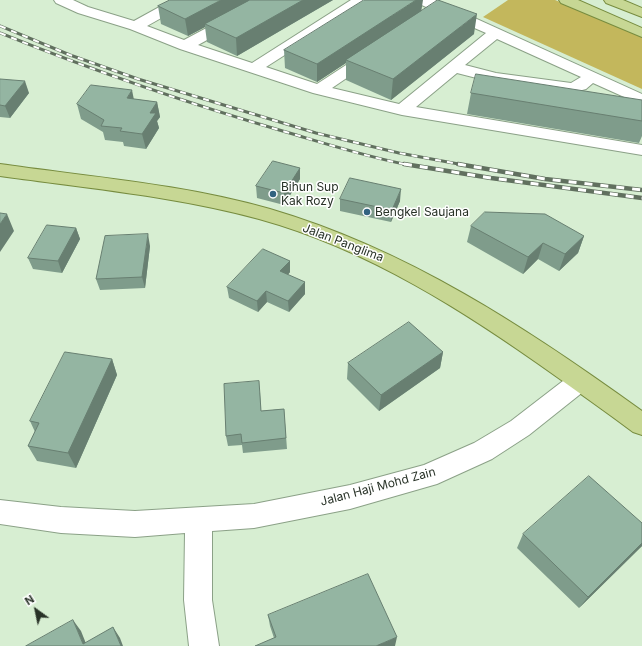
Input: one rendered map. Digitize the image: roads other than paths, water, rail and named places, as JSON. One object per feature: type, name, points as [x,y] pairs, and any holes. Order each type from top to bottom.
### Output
[{"type":"main road","points":[[566,0],[642,33]]},
{"type":"main road","points":[[589,0],[642,22]]},
{"type":"main road","points":[[611,0],[642,13]]},
{"type":"main road","name":"Jalan Panglima","points":[[0,170],[161,192],[209,201],[265,214],[333,238],[387,260],[435,286],[502,326],[642,425]]},
{"type":"street","points":[[61,0],[83,10],[135,26],[185,46],[320,90],[402,110],[642,150]]},
{"type":"street","points":[[135,26],[181,0]]},
{"type":"street","points":[[185,46],[269,0]]},
{"type":"street","points":[[253,69],[361,0]]},
{"type":"street","points":[[422,0],[445,9],[642,100]]},
{"type":"street","points":[[429,16],[464,0]]},
{"type":"street","points":[[402,110],[495,33]]},
{"type":"street","points":[[320,90],[384,47]]},
{"type":"street","points":[[453,67],[496,78],[572,88],[580,86],[591,77]]},
{"type":"street","name":"Jalan Haji Mohd Zain","points":[[0,512],[61,520],[135,524],[199,521],[254,516],[350,497],[428,476],[483,451],[520,428],[580,381]]},
{"type":"street","points":[[199,521],[198,600],[204,646]]},
{"type":"railway","points":[[0,26],[70,55],[138,79],[316,133],[399,153],[464,165]]},
{"type":"railway","points":[[0,33],[106,74],[214,110],[347,150],[406,164]]},
{"type":"railway","points":[[406,164],[491,178],[642,198]]},
{"type":"railway","points":[[458,164],[545,179],[642,190]]},
{"type":"place","name":"Bihun Sup Kak Rozy","points":[[273,194]]},
{"type":"place","name":"Bengkel Saujana","points":[[367,212]]}]
